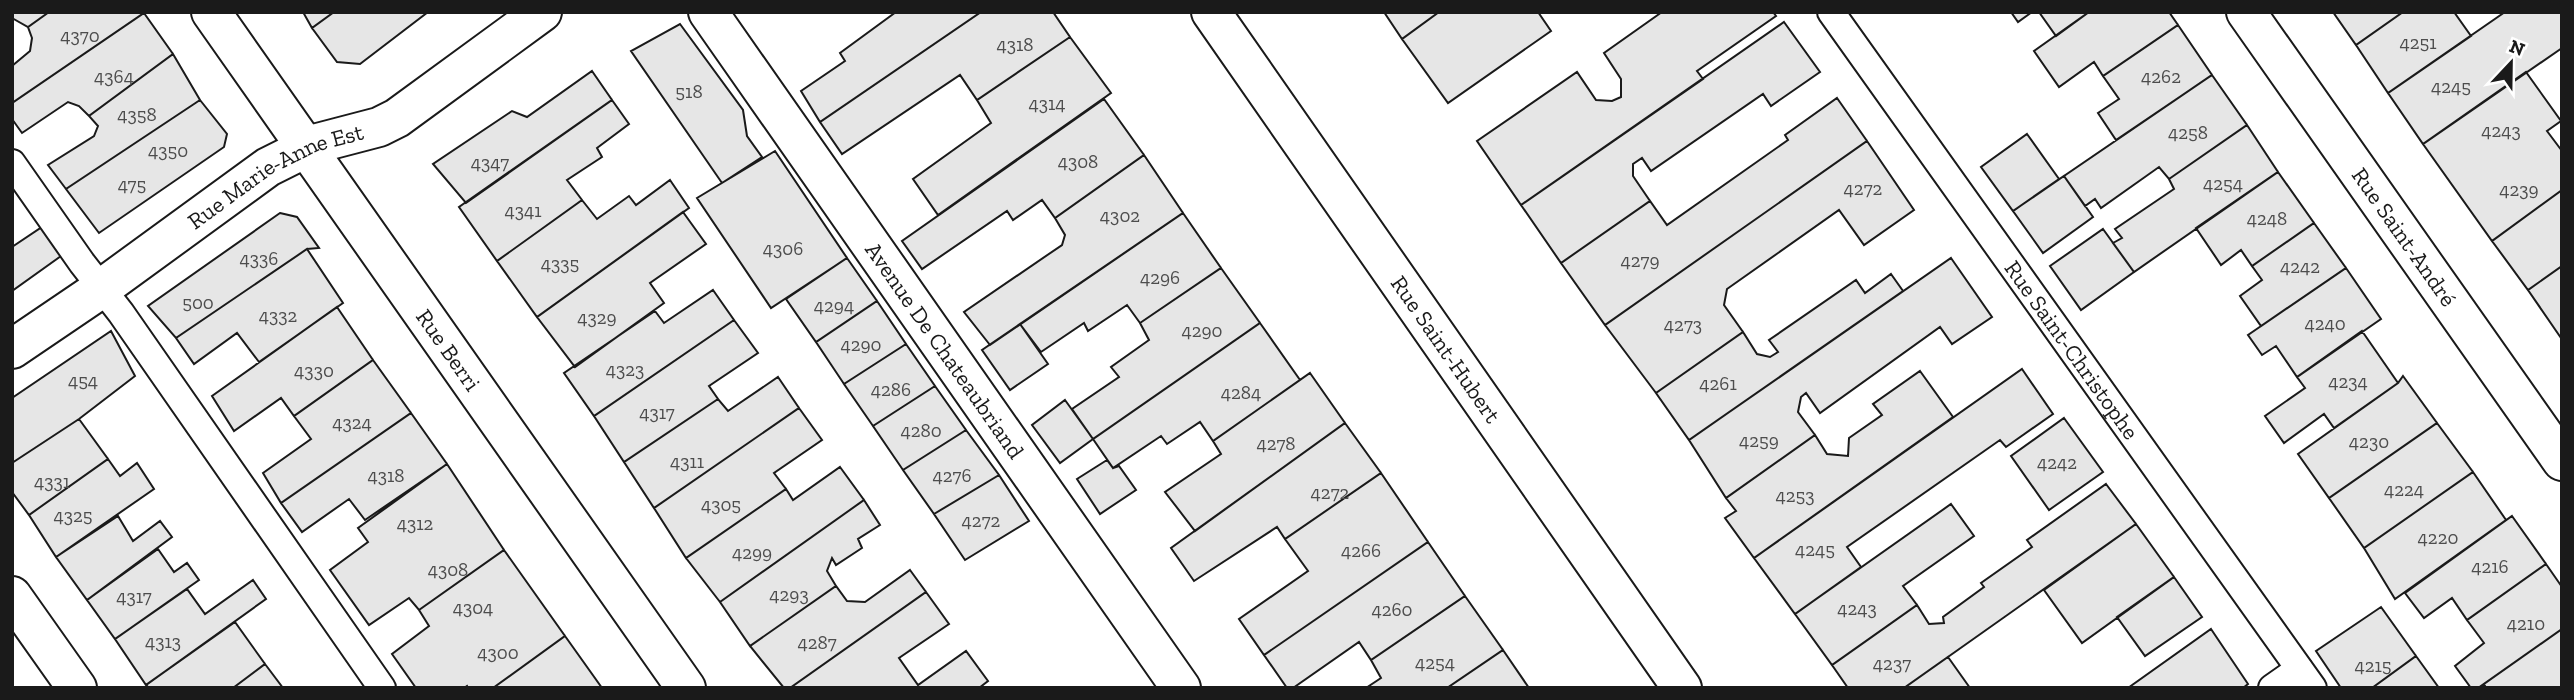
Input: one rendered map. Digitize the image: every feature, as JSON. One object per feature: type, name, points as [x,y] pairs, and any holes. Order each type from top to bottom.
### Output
[{"type":"street","name":"Rue Berri","points":[[211,12],[686,688]]},
{"type":"street","name":"Rue Marie-Anne Est","points":[[12,349],[102,288],[268,167],[306,147],[379,127],[397,118],[542,12]]},
{"type":"street","name":"Avenue De Chateaubriand","points":[[708,12],[1181,688]]},
{"type":"street","name":"Rue Saint-Hubert","points":[[1211,12],[1682,688]]},
{"type":"street","name":"Rue Saint-André","points":[[2246,12],[2562,461]]},
{"type":"street","points":[[12,596],[77,688]]},
{"type":"lane","name":"Rue Saint-Christophe","points":[[1830,12],[2306,678]]},
{"type":"lane","points":[[12,163],[382,688]]},
{"type":"lane","points":[[2272,688],[2306,678]]},
{"type":"building","points":[[12,12],[49,12],[28,27],[12,18]]},
{"type":"building","points":[[49,12],[144,13],[12,103],[12,66],[30,51],[32,38],[28,27]]},
{"type":"building","points":[[303,12],[334,12],[312,28]]},
{"type":"building","points":[[334,12],[428,12],[360,64],[337,62],[312,28]]},
{"type":"building","points":[[896,12],[981,12],[820,122],[801,91],[845,61],[840,53]]},
{"type":"building","points":[[981,12],[1053,12],[1070,37],[977,100],[960,75],[842,154],[820,122]]},
{"type":"building","points":[[1384,12],[1439,12],[1402,39]]},
{"type":"building","points":[[1439,12],[1538,12],[1551,31],[1448,103],[1402,39]]},
{"type":"building","points":[[1662,12],[1773,12],[1776,16],[1697,71],[1703,79],[1521,205],[1477,141],[1577,72],[1596,100],[1612,101],[1621,97],[1621,79],[1604,53]]},
{"type":"building","points":[[2011,12],[2032,12],[2018,22]]},
{"type":"building","points":[[2039,12],[2089,12],[2056,36]]},
{"type":"building","points":[[2089,12],[2169,12],[2178,25],[2103,76],[2094,62],[2059,87],[2034,51]]},
{"type":"building","points":[[2333,12],[2403,12],[2356,45]]},
{"type":"building","points":[[2403,12],[2454,12],[2471,36],[2388,93],[2356,45]]},
{"type":"building","points":[[2505,12],[2562,12],[2562,48],[2423,144],[2388,93]]},
{"type":"building","points":[[144,13],[173,54],[89,116],[79,106],[68,102],[22,133],[12,119],[12,103]]},
{"type":"building","points":[[1784,22],[1820,72],[1771,106],[1763,94],[1651,171],[1642,158],[1633,164],[1633,176],[1650,201],[1561,263],[1521,205]]},
{"type":"building","points":[[680,24],[743,110],[747,136],[762,157],[722,183],[631,51]]},
{"type":"building","points":[[2178,25],[2212,75],[2116,140],[2098,113],[2119,99],[2103,76]]},
{"type":"building","points":[[1070,37],[1111,93],[938,215],[913,179],[991,123],[977,100]]},
{"type":"building","points":[[173,54],[200,100],[66,189],[48,165],[94,136],[98,126],[89,116]]},
{"type":"building","points":[[592,71],[612,100],[466,203],[433,164],[512,111],[527,117]]},
{"type":"building","points":[[2526,72],[2561,121],[2547,131],[2562,151],[2562,190],[2492,241],[2423,144]]},
{"type":"building","points":[[2212,75],[2247,125],[2169,179],[2159,167],[2101,208],[2095,199],[2085,206],[2064,176]]},
{"type":"building","points":[[1837,98],[1867,141],[1605,325],[1561,263],[1650,201],[1667,225],[1788,140],[1785,135]]},
{"type":"building","points":[[1104,99],[1144,155],[1055,218],[1042,200],[1013,220],[1007,211],[922,269],[902,241]]},
{"type":"building","points":[[200,100],[227,134],[224,147],[99,233],[66,189]]},
{"type":"building","points":[[612,100],[629,124],[597,148],[602,157],[567,180],[582,200],[497,261],[459,207]]},
{"type":"building","points":[[2247,125],[2278,172],[2134,272],[2113,243],[2122,238],[2115,229],[2174,189],[2169,179]]},
{"type":"building","points":[[2027,134],[2059,179],[2013,211],[1981,167]]},
{"type":"building","points":[[1867,141],[1914,210],[1864,245],[1839,210],[1727,289],[1724,305],[1743,332],[1656,393],[1605,325]]},
{"type":"building","points":[[775,151],[847,258],[771,308],[697,198]]},
{"type":"building","points":[[1144,155],[1183,213],[990,345],[964,312],[1062,245],[1065,235],[1055,218]]},
{"type":"building","points":[[2278,172],[2314,223],[2252,266],[2241,250],[2221,265],[2196,228]]},
{"type":"building","points":[[2064,176],[2093,217],[2043,253],[2013,211]]},
{"type":"building","points":[[670,180],[689,208],[537,317],[497,261],[582,200],[597,219],[629,196],[636,205]]},
{"type":"building","points":[[2562,190],[2562,266],[2528,290],[2492,241]]},
{"type":"building","points":[[683,212],[706,244],[650,283],[664,303],[575,367],[537,317]]},
{"type":"building","points":[[280,213],[297,217],[319,248],[307,249],[176,338],[148,306]]},
{"type":"building","points":[[1183,213],[1221,268],[1140,323],[1127,305],[1088,331],[1084,323],[1041,352],[1020,324]]},
{"type":"building","points":[[2314,223],[2346,268],[2261,326],[2240,296],[2262,280],[2252,266]]},
{"type":"building","points":[[42,227],[61,256],[12,291],[12,247]]},
{"type":"building","points":[[2103,229],[2134,272],[2081,310],[2050,266]]},
{"type":"building","points":[[307,249],[343,303],[259,362],[237,333],[194,364],[176,338]]},
{"type":"building","points":[[847,258],[877,301],[816,342],[786,299]]},
{"type":"building","points":[[1951,258],[1992,317],[1952,344],[1940,327],[1820,413],[1806,393],[1801,397],[1798,412],[1815,435],[1726,498],[1689,440]]},
{"type":"building","points":[[2562,266],[2562,337],[2561,338],[2528,290]]},
{"type":"building","points":[[1221,268],[1260,323],[1093,439],[1072,409],[1119,377],[1111,367],[1149,340],[1140,323]]},
{"type":"building","points":[[2346,268],[2381,319],[2297,377],[2276,346],[2262,355],[2248,335]]},
{"type":"building","points":[[1891,274],[1903,291],[1689,440],[1656,393],[1743,332],[1757,354],[1770,357],[1778,352],[1769,340],[1856,280],[1865,293]]},
{"type":"building","points":[[713,290],[734,320],[594,416],[564,373],[655,311],[664,323]]},
{"type":"building","points":[[877,301],[906,344],[844,384],[816,342]]},
{"type":"building","points":[[337,307],[373,360],[294,416],[281,398],[234,431],[212,396]]},
{"type":"building","points":[[734,320],[758,353],[709,386],[718,399],[624,462],[594,416]]},
{"type":"building","points":[[1260,323],[1300,380],[1213,441],[1200,422],[1167,444],[1161,436],[1113,468],[1093,439]]},
{"type":"building","points":[[1020,324],[1048,364],[1010,390],[982,350]]},
{"type":"building","points":[[111,331],[135,376],[79,419],[12,463],[12,398]]},
{"type":"building","points":[[2362,331],[2398,383],[2334,428],[2324,414],[2284,443],[2265,416],[2305,388],[2297,377]]},
{"type":"building","points":[[906,344],[935,386],[873,426],[844,384]]},
{"type":"building","points":[[373,360],[411,413],[281,503],[263,473],[311,439],[294,416]]},
{"type":"building","points":[[2022,369],[2053,414],[2006,447],[2000,440],[1847,547],[1861,567],[1795,614],[1754,558]]},
{"type":"building","points":[[1920,371],[1953,417],[1754,558],[1725,518],[1736,511],[1726,498],[1815,435],[1827,454],[1848,456],[1849,438],[1882,415],[1873,404]]},
{"type":"building","points":[[1310,373],[1345,423],[1195,531],[1165,492],[1221,454],[1213,441]]},
{"type":"building","points":[[2403,376],[2437,423],[2329,498],[2298,454],[2398,383]]},
{"type":"building","points":[[778,377],[799,408],[654,508],[624,462],[718,399],[728,411]]},
{"type":"building","points":[[935,386],[966,430],[903,470],[873,426]]},
{"type":"building","points":[[1065,400],[1093,439],[1060,463],[1032,425]]},
{"type":"building","points":[[799,408],[822,440],[774,473],[786,489],[686,558],[654,508]]},
{"type":"building","points":[[411,413],[447,464],[365,520],[349,499],[302,532],[281,503]]},
{"type":"building","points":[[2064,418],[2103,472],[2049,510],[2011,456]]},
{"type":"building","points":[[79,419],[108,459],[29,515],[12,492],[12,463]]},
{"type":"building","points":[[1345,423],[1381,473],[1285,539],[1277,527],[1194,581],[1171,548]]},
{"type":"building","points":[[2437,423],[2473,472],[2364,548],[2329,498]]},
{"type":"building","points":[[966,430],[999,475],[934,514],[903,470]]},
{"type":"building","points":[[108,459],[120,476],[137,463],[154,489],[56,557],[29,515]]},
{"type":"building","points":[[1107,460],[1113,468],[1119,466],[1136,490],[1100,514],[1077,479]]},
{"type":"building","points":[[447,464],[504,550],[419,610],[409,598],[369,625],[330,570],[368,542],[358,528]]},
{"type":"building","points":[[840,467],[864,500],[720,602],[686,558],[786,489],[793,500]]},
{"type":"building","points":[[2473,472],[2506,520],[2395,599],[2364,548]]},
{"type":"building","points":[[1381,473],[1428,542],[1264,655],[1239,619],[1308,571],[1285,539]]},
{"type":"building","points":[[999,475],[1029,521],[965,560],[934,514]]},
{"type":"building","points":[[2106,484],[2136,524],[1904,688],[1848,688],[1832,665],[1917,605],[1929,624],[1944,623],[1943,617],[1984,587],[1981,583],[2032,547],[2027,540]]},
{"type":"building","points":[[864,500],[880,525],[858,539],[862,548],[836,565],[832,558],[827,571],[836,586],[750,646],[720,602]]},
{"type":"building","points":[[1951,504],[1974,536],[1903,586],[1917,605],[1832,665],[1795,614]]},
{"type":"building","points":[[118,516],[133,541],[160,521],[172,537],[87,600],[56,557]]},
{"type":"building","points":[[2512,516],[2546,564],[2467,620],[2452,598],[2424,618],[2405,593]]},
{"type":"building","points":[[2136,524],[2174,577],[2082,643],[2044,590]]},
{"type":"building","points":[[1428,542],[1465,596],[1371,660],[1359,642],[1293,688],[1287,688],[1264,655]]},
{"type":"building","points":[[158,549],[174,572],[187,563],[199,580],[115,639],[87,600]]},
{"type":"building","points":[[504,550],[565,636],[493,688],[416,688],[392,654],[429,626],[419,610]]},
{"type":"building","points":[[2546,564],[2562,587],[2562,629],[2478,688],[2471,688],[2455,666],[2484,643],[2467,620]]},
{"type":"building","points":[[910,570],[926,592],[790,688],[784,688],[750,646],[836,586],[847,601],[865,602]]},
{"type":"building","points":[[2174,577],[2202,617],[2145,656],[2117,617]]},
{"type":"building","points":[[253,580],[266,599],[146,685],[115,639],[187,589],[205,614]]},
{"type":"building","points":[[926,592],[949,624],[899,658],[918,685],[966,651],[988,681],[979,688],[790,688]]},
{"type":"building","points":[[1465,596],[1503,650],[1447,688],[1366,688],[1381,678],[1371,660]]},
{"type":"building","points":[[2381,607],[2416,656],[2372,688],[2341,688],[2316,651]]},
{"type":"building","points":[[235,622],[265,664],[233,688],[149,688],[146,685]]},
{"type":"building","points":[[2211,629],[2248,684],[2243,688],[2128,688]]},
{"type":"building","points":[[2562,629],[2562,688],[2486,688],[2484,684]]},
{"type":"building","points":[[565,636],[602,688],[493,688]]},
{"type":"building","points":[[1503,650],[1529,688],[1447,688]]},
{"type":"building","points":[[2416,656],[2439,688],[2372,688]]},
{"type":"building","points":[[1948,657],[1970,688],[1904,688]]},
{"type":"building","points":[[265,664],[283,688],[233,688]]}]
